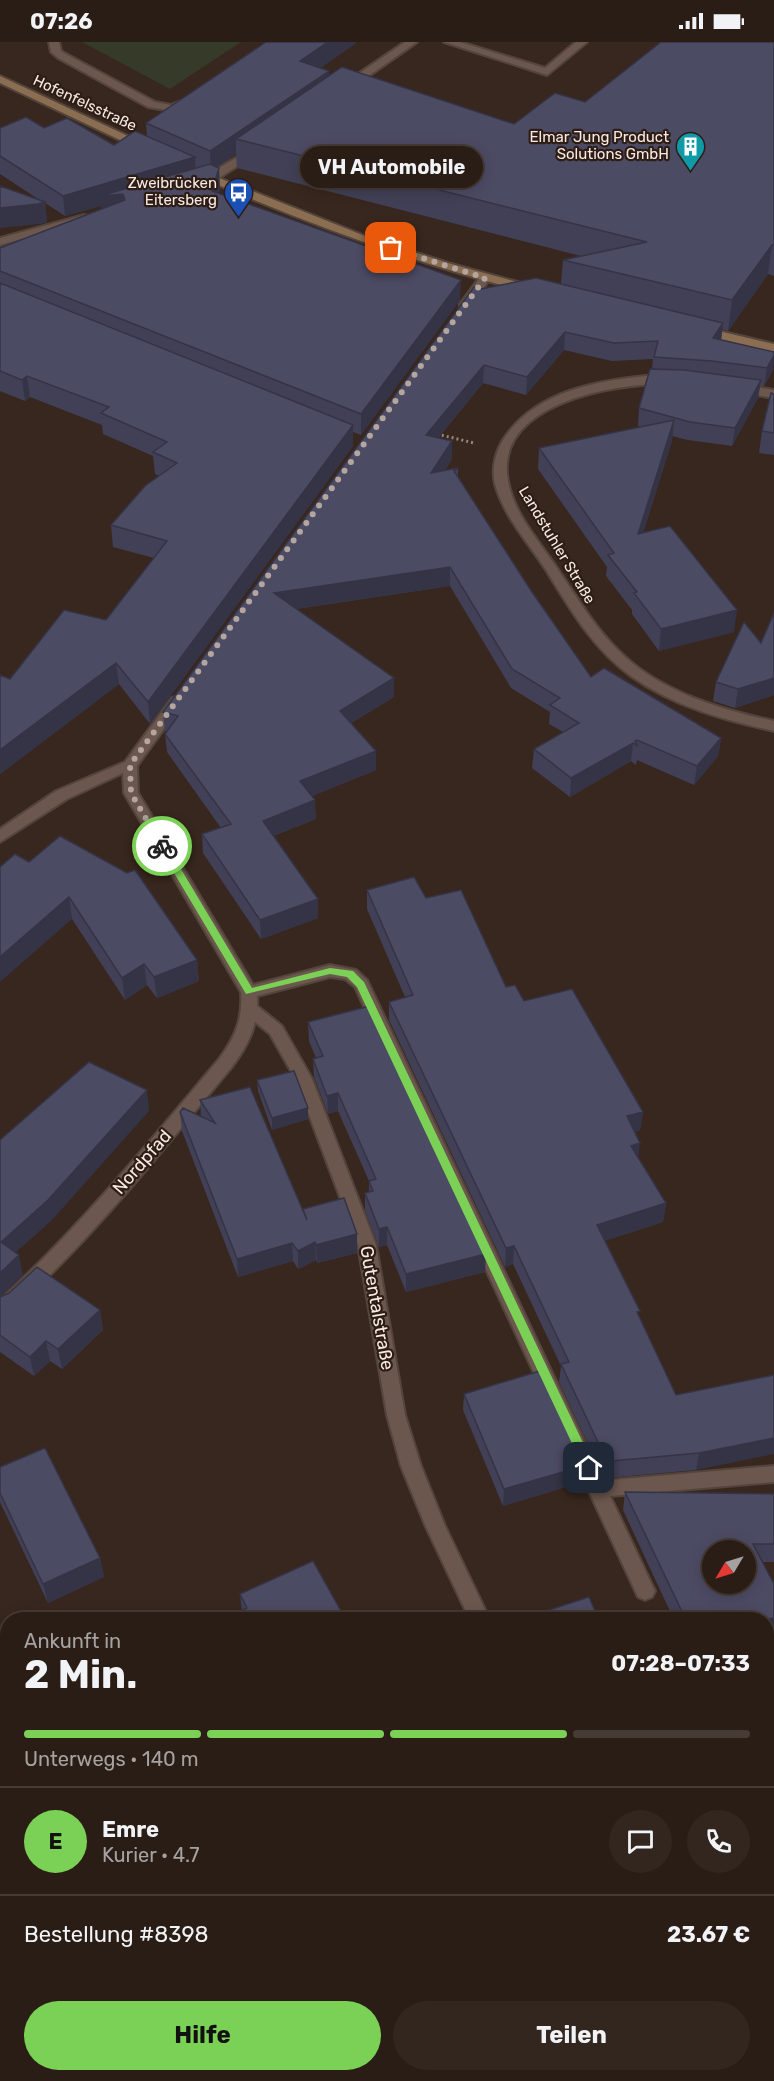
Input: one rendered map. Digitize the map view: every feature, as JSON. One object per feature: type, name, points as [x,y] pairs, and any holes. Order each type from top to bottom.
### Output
[{"type":"main road","name":"Hofenfelsstraße","points":[[0,80],[150,151]]},
{"type":"main road","points":[[191,169],[269,203],[354,234],[485,278],[543,292]]},
{"type":"main road","points":[[693,328],[774,348]]},
{"type":"street","points":[[54,42],[56,52],[62,56],[152,105],[172,108],[196,96]]},
{"type":"street","points":[[336,94],[412,42]]},
{"type":"street","points":[[449,42],[547,72],[582,42]]},
{"type":"street","points":[[192,185],[212,178],[261,146]]},
{"type":"street","points":[[0,242],[99,214]]},
{"type":"street","points":[[457,316],[485,278]]},
{"type":"street","points":[[504,449],[518,428],[535,414],[576,392],[608,383],[633,380],[682,381]]},
{"type":"street","points":[[717,385],[774,394]]},
{"type":"street","name":"Landstuhler Straße","points":[[504,449],[500,472],[507,498],[582,618],[605,645],[641,676],[680,699],[734,718],[774,726]]},
{"type":"street","points":[[0,837],[39,807],[87,780],[130,765],[185,689]]},
{"type":"street","name":"Gutentalstraße","points":[[130,765],[131,793],[250,1000],[276,1030],[304,1079],[367,1245],[396,1414],[411,1466],[435,1527],[476,1612]]},
{"type":"street","points":[[250,1000],[330,971],[350,974],[361,984],[645,1591]]},
{"type":"street","name":"Nordpfad","points":[[0,1311],[102,1208],[232,1053],[246,1029],[250,1000]]},
{"type":"street","points":[[599,1489],[774,1474]]},
{"type":"path","points":[[436,434],[504,449]]},
{"type":"green space","points":[[82,42],[241,42],[170,89]]},
{"type":"building","points":[[266,42],[328,42],[300,61],[329,71],[210,151],[146,123]]},
{"type":"building","points":[[661,42],[774,42],[774,245],[732,300],[563,260],[647,242],[236,139],[342,67],[514,124],[555,93],[585,102]]},
{"type":"building","points":[[26,117],[44,128],[67,118],[114,145],[135,131],[195,157],[63,196],[0,156],[0,128]]},
{"type":"building","points":[[210,164],[219,168],[212,191],[461,280],[361,414],[0,271],[0,248],[125,200],[123,194],[100,196]]},
{"type":"building","points":[[0,186],[45,202],[0,208]]},
{"type":"building","points":[[536,278],[723,323],[713,338],[774,352],[767,368],[654,357],[658,341],[614,343],[565,332],[527,377],[484,365],[426,435],[452,441],[431,473],[458,468],[454,471],[532,592],[591,677],[604,668],[721,738],[697,766],[637,740],[635,741],[638,746],[633,743],[571,778],[534,749],[579,723],[550,705],[560,698],[512,669],[450,567],[274,593],[394,678],[340,711],[376,751],[300,781],[315,800],[263,821],[318,899],[260,920],[202,834],[231,824],[165,734],[178,716],[163,712],[474,287],[481,289]]},
{"type":"building","points":[[0,283],[353,425],[148,702],[116,663],[0,750],[0,675],[10,679],[64,610],[106,620],[167,541],[111,525],[145,486],[177,463],[153,452],[167,442],[101,413],[109,407],[27,376],[22,380],[0,371]]},
{"type":"building","points":[[650,369],[684,370],[761,380],[735,428],[690,422],[639,408]]},
{"type":"building","points":[[771,393],[774,394],[774,433],[762,431]]},
{"type":"building","points":[[674,420],[638,534],[670,526],[737,610],[661,629],[634,593],[637,592],[608,555],[614,553],[539,448]]},
{"type":"building","points":[[774,613],[774,678],[738,689],[716,682],[744,622],[761,643]]},
{"type":"building","points":[[60,836],[127,873],[135,870],[197,960],[154,977],[144,964],[122,978],[69,897],[0,957],[0,867],[15,854],[29,862]]},
{"type":"building","points":[[414,877],[426,898],[461,890],[506,987],[515,985],[524,1001],[572,989],[643,1112],[627,1116],[640,1143],[631,1146],[666,1203],[597,1225],[640,1311],[637,1312],[676,1395],[774,1375],[774,1438],[699,1453],[611,1461],[609,1458],[606,1459],[561,1364],[569,1362],[514,1246],[506,1248],[389,1002],[413,995],[367,890]]},
{"type":"building","points":[[370,1006],[486,1254],[406,1274],[387,1227],[379,1229],[365,1193],[373,1191],[369,1181],[376,1179],[338,1093],[327,1096],[313,1059],[323,1056],[308,1022]]},
{"type":"building","points":[[89,1062],[147,1090],[48,1200],[1,1242],[19,1255],[0,1273],[0,1140]]},
{"type":"building","points":[[294,1071],[308,1108],[272,1118],[257,1080]]},
{"type":"building","points":[[250,1087],[307,1220],[303,1209],[344,1198],[357,1234],[316,1245],[315,1242],[298,1251],[292,1243],[237,1259],[180,1112],[183,1108],[215,1123],[200,1100]]},
{"type":"building","points":[[37,1267],[100,1310],[58,1349],[46,1341],[30,1357],[0,1335],[0,1297],[9,1293]]},
{"type":"building","points":[[540,1371],[584,1466],[504,1489],[464,1394]]},
{"type":"building","points":[[45,1448],[100,1558],[43,1584],[0,1493],[0,1467]]},
{"type":"building","points":[[625,1492],[774,1494],[774,1544],[756,1544],[756,1540],[702,1540],[702,1594],[756,1594],[756,1550],[774,1584],[774,1612],[682,1612]]},
{"type":"building","points":[[313,1561],[342,1612],[244,1612],[243,1610],[247,1608],[240,1594]]},
{"type":"building","points":[[589,1597],[596,1612],[543,1612]]},
{"type":"way so far","points":[[162,846],[131,793],[130,765],[485,278],[391,248]]},
{"type":"place","name":"Elmar Jung Product Solutions GmbH","points":[[690,172]]},
{"type":"place","name":"Zweibrücken Eitersberg","points":[[238,218]]},
{"type":"place","name":"VH Automobile","points":[[391,248]]},
{"type":"route","points":[[162,846],[249,992],[330,971],[350,974],[361,984],[589,1468]]}]
